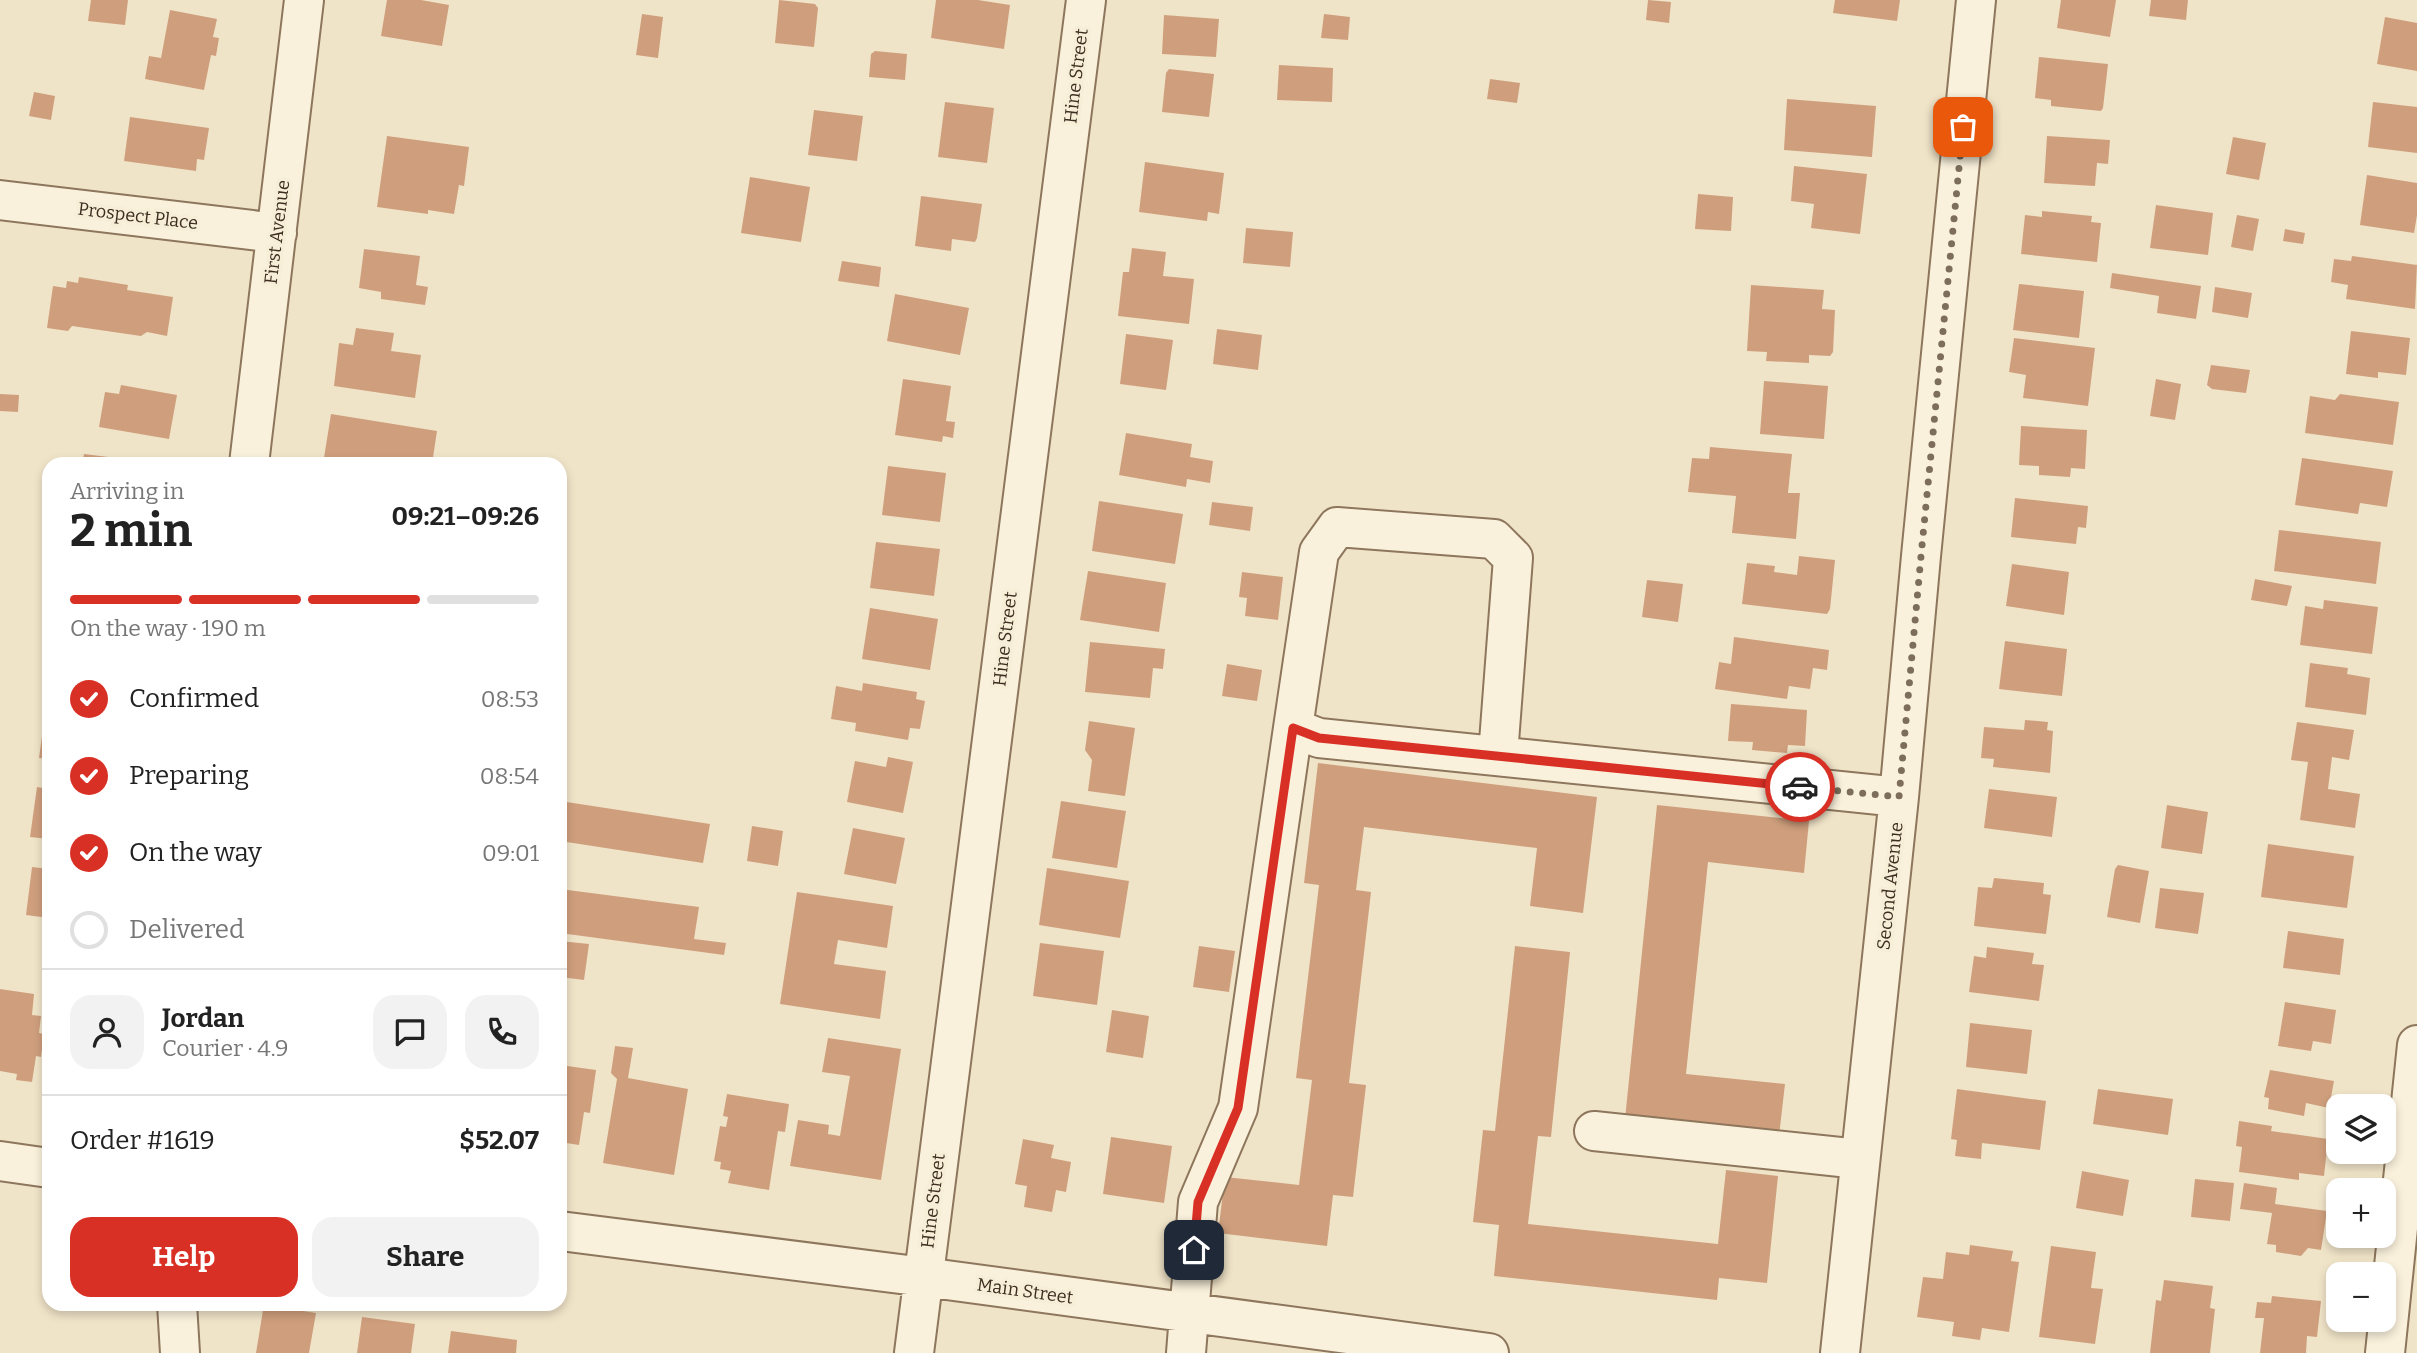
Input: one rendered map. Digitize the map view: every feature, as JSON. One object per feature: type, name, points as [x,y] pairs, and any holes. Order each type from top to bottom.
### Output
[{"type":"street","name":"First Avenue","points":[[250,457],[304,0]]},
{"type":"street","name":"Hine Street","points":[[914,1353],[1086,0]]},
{"type":"street","name":"Second Avenue","points":[[1840,1353],[1899,797],[1976,0]]},
{"type":"street","name":"Prospect Place","points":[[0,200],[277,233]]},
{"type":"street","points":[[1185,1353],[1198,1202],[1238,1108],[1319,552],[1337,527],[1494,539],[1513,558],[1498,755]]},
{"type":"street","points":[[1293,728],[1319,738],[1899,797]]},
{"type":"street","points":[[2385,1353],[2417,1045]]},
{"type":"street","points":[[1594,1131],[1859,1159]]},
{"type":"street","points":[[0,1161],[42,1167]]},
{"type":"street","name":"Main Street","points":[[567,1232],[1489,1353]]},
{"type":"street","points":[[177,1311],[180,1353]]},
{"type":"building","points":[[91,0],[128,0],[125,25],[88,21]]},
{"type":"building","points":[[387,0],[421,0],[449,5],[442,46],[381,36]]},
{"type":"building","points":[[779,0],[815,4],[818,8],[814,47],[775,43]]},
{"type":"building","points":[[936,0],[978,0],[1010,5],[1004,49],[931,38]]},
{"type":"building","points":[[1648,0],[1671,2],[1669,23],[1646,20]]},
{"type":"building","points":[[1835,0],[1900,0],[1897,21],[1833,13]]},
{"type":"building","points":[[2061,0],[2116,0],[2110,37],[2057,28]]},
{"type":"building","points":[[2151,0],[2188,0],[2186,20],[2149,16]]},
{"type":"building","points":[[170,10],[217,19],[213,37],[219,38],[216,56],[211,55],[204,90],[145,79],[149,56],[161,58]]},
{"type":"building","points":[[642,14],[663,17],[658,58],[636,55]]},
{"type":"building","points":[[1324,14],[1350,17],[1348,40],[1321,38]]},
{"type":"building","points":[[1164,15],[1219,19],[1216,57],[1162,54]]},
{"type":"building","points":[[2385,17],[2417,23],[2417,71],[2377,64]]},
{"type":"building","points":[[875,51],[907,54],[905,80],[869,77],[871,54]]},
{"type":"building","points":[[2039,57],[2108,64],[2101,111],[2051,106],[2051,100],[2035,98]]},
{"type":"building","points":[[1279,65],[1333,68],[1332,102],[1277,100]]},
{"type":"building","points":[[1169,69],[1214,74],[1209,117],[1162,112],[1166,73]]},
{"type":"building","points":[[1490,79],[1520,83],[1517,103],[1487,99]]},
{"type":"building","points":[[34,92],[55,96],[51,120],[29,116]]},
{"type":"building","points":[[1787,99],[1876,106],[1872,157],[1784,150]]},
{"type":"building","points":[[945,102],[994,108],[987,163],[938,157]]},
{"type":"building","points":[[2373,102],[2417,107],[2417,153],[2368,147]]},
{"type":"building","points":[[814,110],[863,116],[857,161],[808,155]]},
{"type":"building","points":[[130,117],[209,128],[204,160],[197,159],[196,171],[124,161]]},
{"type":"building","points":[[387,136],[469,147],[464,186],[459,185],[454,214],[428,210],[428,214],[377,207]]},
{"type":"building","points":[[2047,136],[2110,140],[2108,164],[2097,163],[2095,186],[2044,183]]},
{"type":"building","points":[[2233,137],[2266,143],[2259,180],[2226,174]]},
{"type":"building","points":[[1145,162],[1224,173],[1219,214],[1208,212],[1207,221],[1139,212]]},
{"type":"building","points":[[1794,166],[1867,174],[1860,234],[1811,228],[1814,204],[1791,201]]},
{"type":"building","points":[[2367,175],[2417,183],[2414,233],[2360,225]]},
{"type":"building","points":[[750,177],[810,187],[801,242],[741,233]]},
{"type":"building","points":[[1698,194],[1733,197],[1731,231],[1695,229]]},
{"type":"building","points":[[921,196],[982,204],[975,242],[952,239],[951,251],[915,246]]},
{"type":"building","points":[[2156,205],[2213,213],[2208,255],[2150,248]]},
{"type":"building","points":[[2042,211],[2092,216],[2091,222],[2101,223],[2097,262],[2021,254],[2025,215],[2042,217]]},
{"type":"building","points":[[2237,215],[2259,219],[2253,251],[2231,247]]},
{"type":"building","points":[[1246,228],[1293,232],[1290,267],[1243,263]]},
{"type":"building","points":[[2285,229],[2305,233],[2303,244],[2283,241]]},
{"type":"building","points":[[1132,248],[1166,252],[1163,276],[1194,279],[1189,324],[1118,316],[1123,272],[1129,272]]},
{"type":"building","points":[[364,249],[420,256],[416,285],[428,287],[425,305],[381,299],[381,292],[359,288]]},
{"type":"building","points":[[2352,256],[2417,265],[2415,309],[2346,299],[2348,285],[2331,282],[2334,259],[2351,261]]},
{"type":"building","points":[[842,261],[881,267],[879,287],[838,281]]},
{"type":"building","points":[[2112,273],[2201,286],[2196,319],[2157,313],[2159,296],[2110,288]]},
{"type":"building","points":[[79,277],[128,285],[127,290],[173,297],[167,336],[147,332],[141,336],[72,326],[68,331],[47,328],[53,286],[66,288],[67,281],[78,283]]},
{"type":"building","points":[[2019,284],[2084,291],[2079,338],[2013,330]]},
{"type":"building","points":[[1751,285],[1824,290],[1822,309],[1835,310],[1833,352],[1830,356],[1809,355],[1809,363],[1766,361],[1767,352],[1747,351]]},
{"type":"building","points":[[2215,287],[2252,293],[2248,318],[2212,312]]},
{"type":"building","points":[[895,294],[969,308],[960,355],[887,341]]},
{"type":"building","points":[[356,328],[394,333],[391,351],[421,355],[415,398],[334,386],[339,343],[353,345]]},
{"type":"building","points":[[1217,329],[1262,335],[1258,370],[1213,364]]},
{"type":"building","points":[[2351,331],[2410,338],[2406,375],[2378,372],[2378,378],[2346,374]]},
{"type":"building","points":[[1126,334],[1173,340],[1166,390],[1120,384]]},
{"type":"building","points":[[2014,338],[2095,348],[2088,406],[2023,398],[2026,375],[2009,372]]},
{"type":"building","points":[[2211,365],[2250,370],[2246,393],[2212,389],[2207,385]]},
{"type":"building","points":[[903,379],[951,386],[946,421],[955,422],[953,438],[943,436],[942,442],[895,435]]},
{"type":"building","points":[[2156,379],[2181,384],[2175,420],[2150,416]]},
{"type":"building","points":[[1764,381],[1828,386],[1824,439],[1760,434]]},
{"type":"building","points":[[121,385],[177,395],[169,439],[99,427],[105,392],[119,394]]},
{"type":"building","points":[[0,394],[19,395],[18,412],[0,411]]},
{"type":"building","points":[[2340,394],[2399,402],[2393,445],[2305,433],[2310,396],[2335,400]]},
{"type":"building","points":[[331,414],[437,431],[433,457],[324,457]]},
{"type":"building","points":[[2021,426],[2087,430],[2085,469],[2071,468],[2070,477],[2039,475],[2039,466],[2019,465]]},
{"type":"building","points":[[1126,433],[1192,444],[1190,457],[1213,461],[1210,483],[1187,479],[1186,487],[1119,475]]},
{"type":"building","points":[[1710,447],[1792,454],[1788,493],[1800,493],[1796,539],[1732,533],[1736,496],[1688,492],[1692,458],[1709,459]]},
{"type":"building","points":[[84,454],[108,457],[83,457]]},
{"type":"building","points":[[2302,458],[2393,471],[2387,507],[2360,503],[2358,514],[2295,505]]},
{"type":"building","points":[[888,466],[946,473],[940,522],[882,515]]},
{"type":"building","points":[[2015,498],[2088,506],[2086,528],[2078,527],[2076,544],[2011,537]]},
{"type":"building","points":[[1099,501],[1183,514],[1175,564],[1092,551]]},
{"type":"building","points":[[1212,502],[1253,507],[1250,531],[1209,525]]},
{"type":"building","points":[[2279,530],[2381,542],[2376,584],[2274,571]]},
{"type":"building","points":[[876,542],[940,549],[934,596],[870,588]]},
{"type":"building","points":[[1799,556],[1835,560],[1830,609],[1827,614],[1742,604],[1747,563],[1775,566],[1774,572],[1797,575]]},
{"type":"building","points":[[2012,564],[2069,572],[2064,615],[2006,606]]},
{"type":"building","points":[[1088,571],[1166,583],[1159,632],[1080,620]]},
{"type":"building","points":[[1242,572],[1283,577],[1278,620],[1245,616],[1247,598],[1239,597]]},
{"type":"building","points":[[2255,579],[2292,586],[2287,606],[2251,600]]},
{"type":"building","points":[[1647,580],[1683,584],[1678,622],[1642,617]]},
{"type":"building","points":[[2324,600],[2378,607],[2372,654],[2300,645],[2305,606],[2323,609]]},
{"type":"building","points":[[870,608],[938,619],[930,670],[862,659]]},
{"type":"building","points":[[1734,637],[1829,650],[1827,670],[1813,668],[1810,689],[1789,686],[1787,699],[1715,689],[1719,662],[1731,664]]},
{"type":"building","points":[[2005,641],[2067,649],[2062,696],[1999,689]]},
{"type":"building","points":[[1090,642],[1165,649],[1163,669],[1153,668],[1150,698],[1085,692]]},
{"type":"building","points":[[2310,663],[2348,668],[2347,674],[2370,678],[2366,715],[2305,707]]},
{"type":"building","points":[[1227,664],[1262,670],[1257,701],[1222,696]]},
{"type":"building","points":[[863,683],[917,692],[916,699],[925,701],[920,729],[910,728],[908,740],[855,731],[856,723],[831,719],[836,686],[862,691]]},
{"type":"building","points":[[1731,704],[1807,710],[1805,746],[1788,745],[1787,753],[1752,750],[1753,742],[1728,741]]},
{"type":"building","points":[[2025,720],[2048,722],[2047,730],[2053,731],[2050,773],[1993,767],[1994,759],[1981,758],[1984,727],[2024,730]]},
{"type":"building","points":[[1089,721],[1135,728],[1125,796],[1088,791],[1092,760],[1085,750]]},
{"type":"building","points":[[2297,722],[2354,730],[2349,760],[2332,757],[2328,789],[2360,794],[2355,828],[2300,820],[2308,762],[2291,760]]},
{"type":"building","points":[[42,736],[42,758],[39,758]]},
{"type":"building","points":[[888,757],[913,762],[903,813],[847,802],[855,761],[886,767]]},
{"type":"building","points":[[1318,763],[1597,797],[1583,913],[1530,906],[1537,848],[1364,827],[1356,890],[1371,892],[1349,1083],[1366,1085],[1353,1197],[1333,1195],[1327,1246],[1218,1233],[1225,1177],[1299,1185],[1312,1080],[1296,1078],[1319,885],[1304,883]]},
{"type":"building","points":[[37,787],[42,788],[42,838],[30,837]]},
{"type":"building","points":[[1989,789],[2057,797],[2052,837],[1984,828]]},
{"type":"building","points":[[1061,801],[1126,811],[1117,868],[1052,858]]},
{"type":"building","points":[[567,802],[710,824],[703,863],[567,842]]},
{"type":"building","points":[[1657,805],[1809,821],[1804,873],[1708,862],[1686,1074],[1785,1084],[1779,1136],[1625,1119]]},
{"type":"building","points":[[2167,805],[2208,812],[2202,854],[2161,848]]},
{"type":"building","points":[[752,826],[783,831],[778,866],[747,861]]},
{"type":"building","points":[[853,828],[905,838],[896,884],[844,874]]},
{"type":"building","points":[[2268,844],[2354,856],[2347,908],[2261,897]]},
{"type":"building","points":[[2118,865],[2149,871],[2140,923],[2107,917],[2115,869]]},
{"type":"building","points":[[32,867],[42,868],[42,917],[26,915]]},
{"type":"building","points":[[1047,868],[1129,881],[1120,938],[1039,925]]},
{"type":"building","points":[[1994,878],[2044,883],[2043,894],[2051,895],[2046,934],[1974,926],[1978,887],[1992,888]]},
{"type":"building","points":[[2160,888],[2204,893],[2198,934],[2155,928]]},
{"type":"building","points":[[567,890],[699,907],[694,939],[726,943],[724,955],[567,934]]},
{"type":"building","points":[[797,892],[893,906],[887,948],[838,940],[834,964],[886,971],[880,1019],[780,1004]]},
{"type":"building","points":[[2288,931],[2344,939],[2340,975],[2283,968]]},
{"type":"building","points":[[567,942],[589,944],[584,980],[567,978]]},
{"type":"building","points":[[1040,943],[1104,951],[1097,1005],[1033,996]]},
{"type":"building","points":[[1199,946],[1235,951],[1229,992],[1193,987]]},
{"type":"building","points":[[1515,946],[1570,952],[1551,1137],[1538,1136],[1528,1224],[1718,1244],[1726,1170],[1778,1176],[1767,1283],[1719,1278],[1717,1300],[1494,1276],[1499,1225],[1473,1222],[1483,1130],[1495,1131]]},
{"type":"building","points":[[1987,947],[2034,953],[2032,964],[2044,965],[2039,1001],[1969,992],[1974,956],[1986,958]]},
{"type":"building","points":[[0,989],[34,994],[32,1015],[41,1016],[39,1033],[42,1034],[42,1049],[41,1057],[36,1056],[32,1082],[16,1080],[17,1074],[0,1071]]},
{"type":"building","points":[[2285,1002],[2336,1010],[2331,1044],[2313,1041],[2311,1051],[2278,1046]]},
{"type":"building","points":[[1112,1010],[1149,1016],[1143,1058],[1106,1052]]},
{"type":"building","points":[[1970,1023],[2032,1030],[2027,1074],[1966,1067]]},
{"type":"building","points":[[828,1038],[901,1049],[881,1180],[790,1166],[798,1120],[829,1125],[828,1134],[840,1136],[850,1076],[822,1072]]},
{"type":"building","points":[[615,1046],[633,1048],[628,1078],[688,1089],[674,1175],[603,1163],[617,1079],[611,1073]]},
{"type":"building","points":[[567,1066],[596,1070],[590,1113],[584,1112],[579,1145],[567,1143]]},
{"type":"building","points":[[2270,1070],[2334,1081],[2332,1094],[2326,1094],[2326,1107],[2306,1103],[2304,1116],[2268,1109],[2269,1098],[2264,1097]]},
{"type":"building","points":[[1957,1089],[2046,1101],[2040,1150],[1982,1143],[1981,1159],[1955,1156],[1957,1140],[1951,1139]]},
{"type":"building","points":[[2098,1089],[2173,1099],[2168,1135],[2093,1124]]},
{"type":"building","points":[[727,1094],[789,1104],[785,1132],[778,1131],[769,1190],[728,1183],[731,1171],[720,1169],[721,1162],[714,1161],[720,1126],[726,1127],[728,1117],[723,1116]]},
{"type":"building","points":[[2239,1121],[2272,1126],[2271,1131],[2326,1139],[2324,1176],[2299,1173],[2299,1180],[2239,1172],[2242,1147],[2236,1146]]},
{"type":"building","points":[[1111,1137],[1172,1146],[1164,1203],[1103,1194]]},
{"type":"building","points":[[1023,1139],[1054,1145],[1051,1158],[1071,1162],[1066,1192],[1056,1190],[1052,1212],[1024,1207],[1027,1186],[1015,1184]]},
{"type":"building","points":[[2082,1171],[2129,1180],[2123,1216],[2076,1208]]},
{"type":"building","points":[[2195,1179],[2234,1183],[2230,1221],[2191,1217]]},
{"type":"building","points":[[2244,1183],[2277,1188],[2275,1204],[2326,1211],[2321,1250],[2308,1248],[2301,1256],[2276,1252],[2276,1245],[2267,1244],[2272,1213],[2240,1209]]},
{"type":"building","points":[[1970,1245],[2013,1251],[2011,1261],[2019,1262],[2009,1332],[1982,1328],[1980,1340],[1952,1336],[1954,1322],[1917,1317],[1923,1277],[1943,1279],[1946,1252],[1969,1255]]},
{"type":"building","points":[[2051,1246],[2096,1252],[2091,1288],[2103,1289],[2095,1344],[2039,1337]]},
{"type":"building","points":[[2164,1280],[2213,1286],[2210,1308],[2215,1309],[2210,1353],[2150,1353],[2156,1300],[2161,1301]]},
{"type":"building","points":[[2272,1296],[2321,1301],[2317,1337],[2307,1336],[2306,1353],[2260,1353],[2264,1318],[2255,1318],[2257,1302],[2271,1303]]},
{"type":"building","points":[[263,1311],[316,1313],[309,1353],[256,1353]]},
{"type":"building","points":[[362,1317],[415,1324],[411,1353],[357,1353]]},
{"type":"building","points":[[451,1331],[517,1340],[516,1353],[448,1353]]},
{"type":"way so far","points":[[1800,787],[1899,797],[1963,127]]},
{"type":"route","points":[[1194,1250],[1198,1202],[1238,1108],[1293,728],[1319,738],[1800,787]]}]
